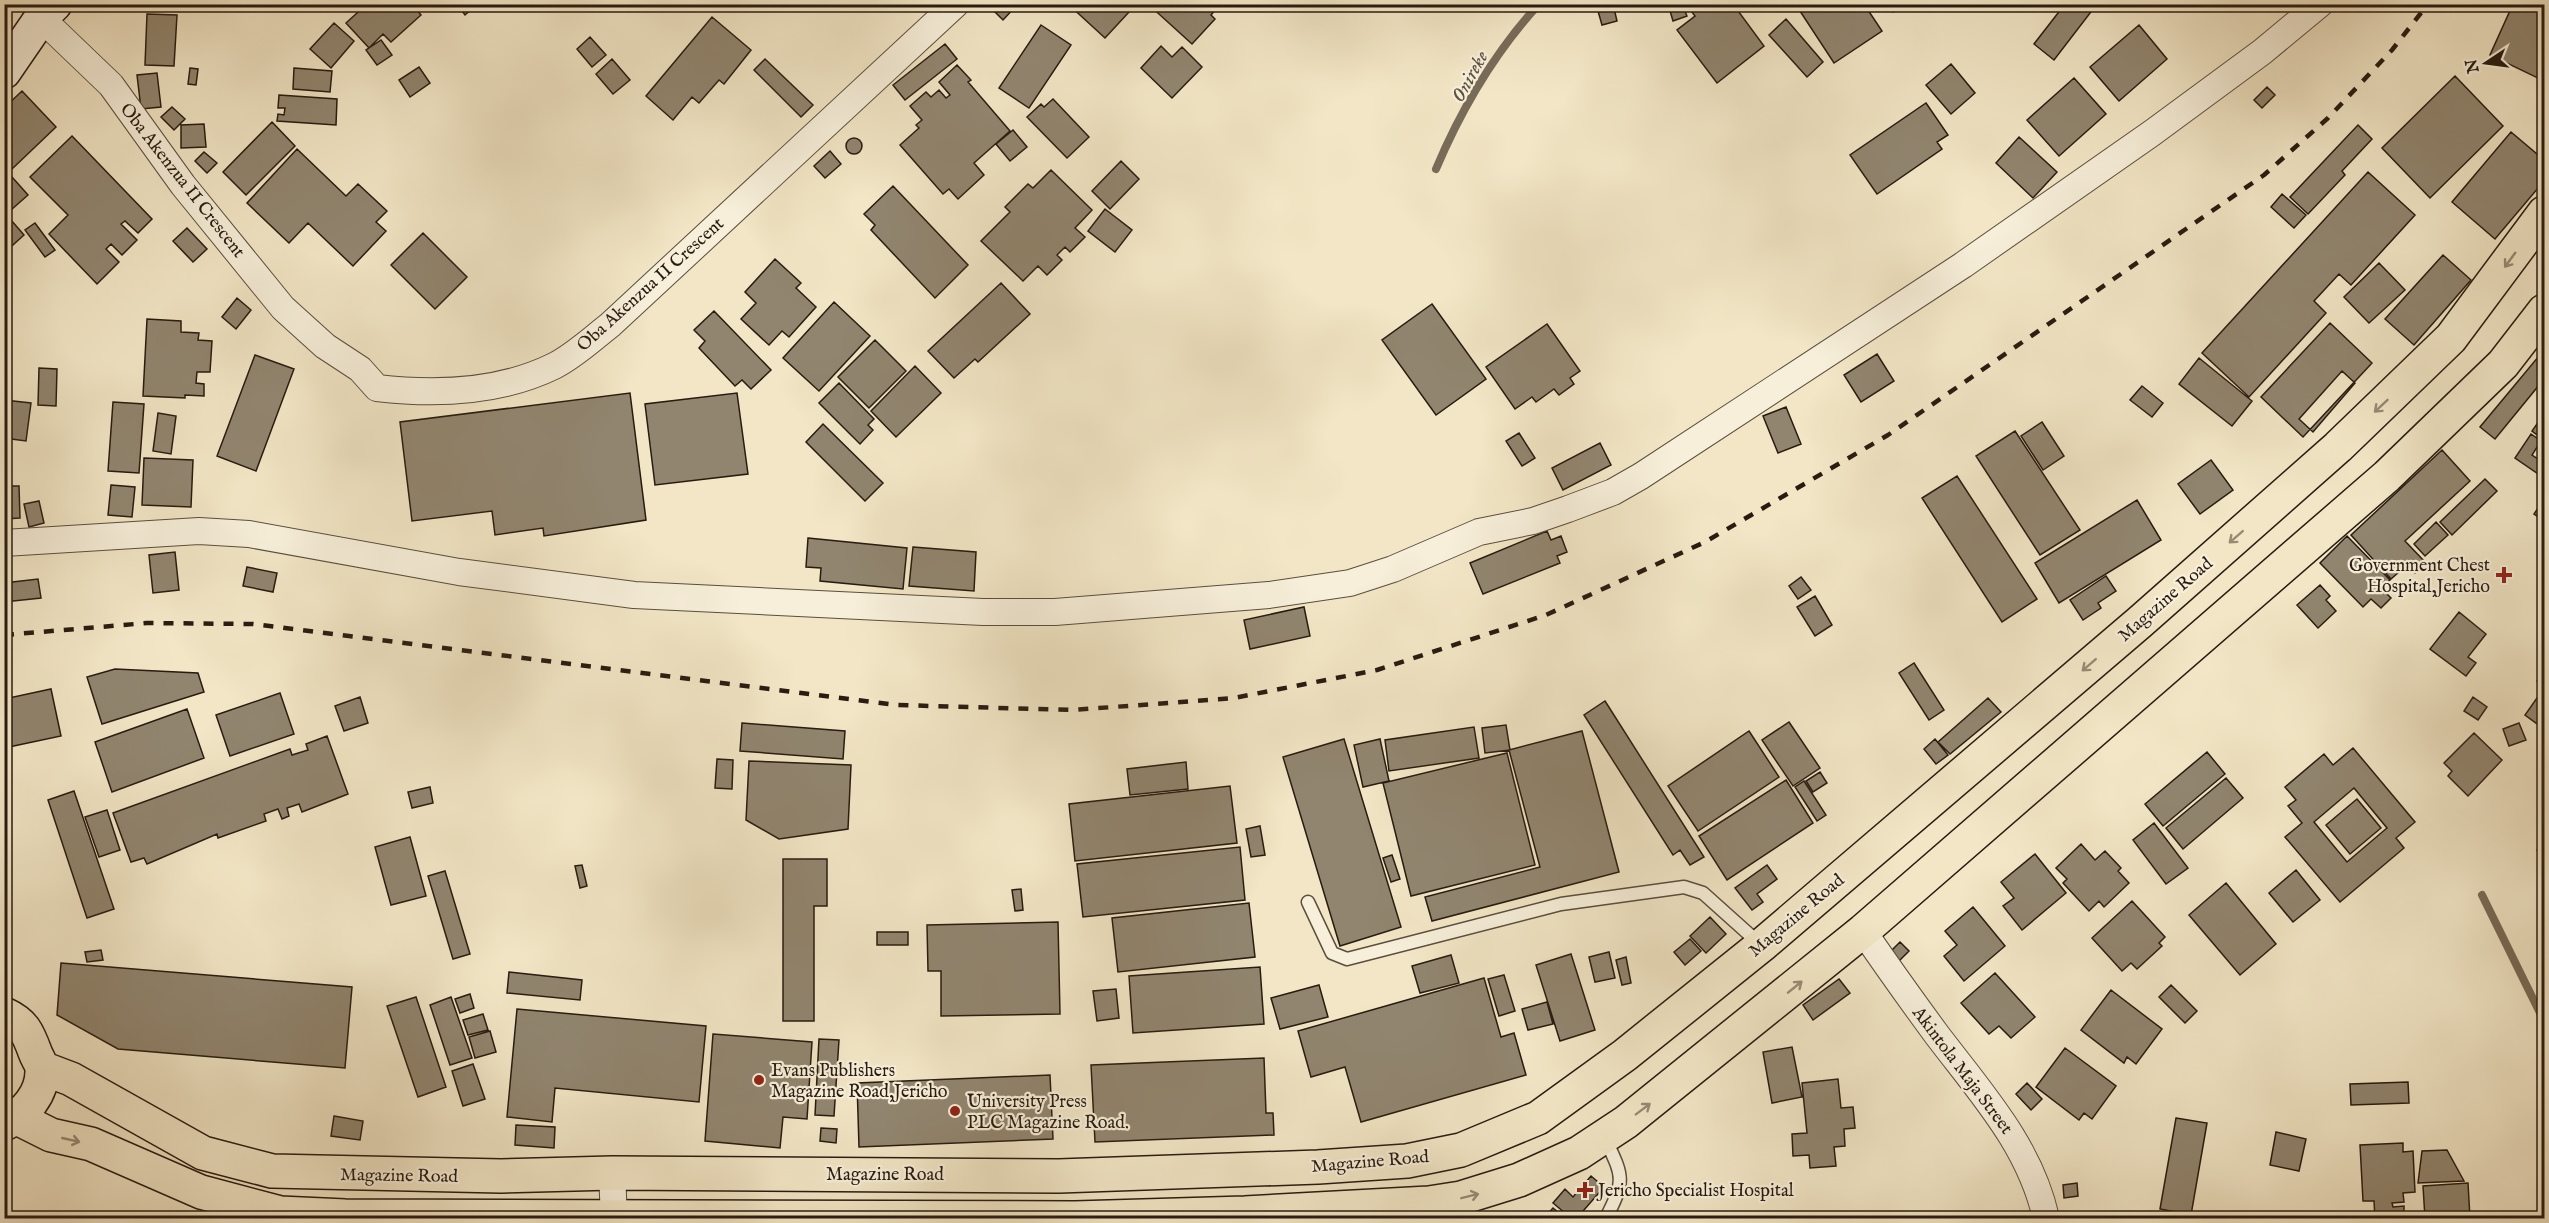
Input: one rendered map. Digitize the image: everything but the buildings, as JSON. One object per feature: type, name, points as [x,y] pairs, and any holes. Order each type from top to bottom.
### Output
[{"type":"main road","points":[[4,72],[48,11]]},
{"type":"main road","name":"Magazine Road","points":[[42,1068],[72,1079],[203,1153],[272,1171],[489,1176],[612,1173],[1059,1176],[1318,1167],[1425,1158],[1486,1141],[1538,1118],[1625,1055],[1762,945],[2140,622],[2338,447],[2451,338],[2544,213]]},
{"type":"main road","points":[[11,1121],[51,1135],[91,1144],[201,1192],[280,1213],[367,1217],[1075,1218],[1245,1213],[1429,1203],[1461,1198],[1519,1180],[1579,1153],[1604,1137],[1671,1087],[1863,931],[2168,663],[2282,569],[2386,476],[2503,364],[2544,311]]},
{"type":"main road","points":[[2140,622],[2168,663]]},
{"type":"main road","points":[[4,1014],[28,1031],[42,1068],[39,1087],[31,1104],[11,1121]]},
{"type":"street","name":"Oba Akenzua II Crescent","points":[[48,11],[111,85],[183,185],[276,299],[325,345],[360,369],[377,388],[411,392],[457,392],[509,383],[554,366],[610,325],[956,4]]},
{"type":"street","points":[[4,543],[199,531],[249,534],[459,572],[634,595],[983,612],[1055,612],[1164,604],[1269,595],[1350,583],[1393,569],[1479,532],[1533,521],[1568,509],[1613,492],[1641,476],[1982,252],[2207,93],[2292,29],[2320,4]]},
{"type":"street","name":"Akintola Maja Street","points":[[1863,931],[1921,1013],[2005,1123],[2023,1153],[2039,1188],[2046,1218]]},
{"type":"street","points":[[612,1173],[614,1218]]},
{"type":"lane","points":[[1308,902],[1332,953],[1347,959],[1561,904],[1684,887],[1703,893],[1762,945]]},
{"type":"lane","points":[[1604,1137],[1621,1176],[1620,1189],[1606,1218]]},
{"type":"waterway","name":"Onireke","points":[[1436,169],[1456,125],[1480,82],[1523,22],[1539,4]]},
{"type":"waterway","points":[[2482,895],[2544,1021]]},
{"type":"railway","points":[[4,635],[147,623],[253,624],[897,705],[1073,710],[1234,698],[1377,670],[1546,615],[1705,542],[1888,435],[2264,175],[2328,118],[2392,50],[2428,4]]},
{"type":"place","name":"Government Chest Hospital,Jericho","points":[[2504,575]]},
{"type":"place","name":"Evans Publishers Magazine Road,Jericho","points":[[759,1080]]},
{"type":"place","name":"University Press PLC Magazine Road.","points":[[955,1111]]},
{"type":"place","name":"Jericho Specialist Hospital","points":[[1585,1190]]}]
